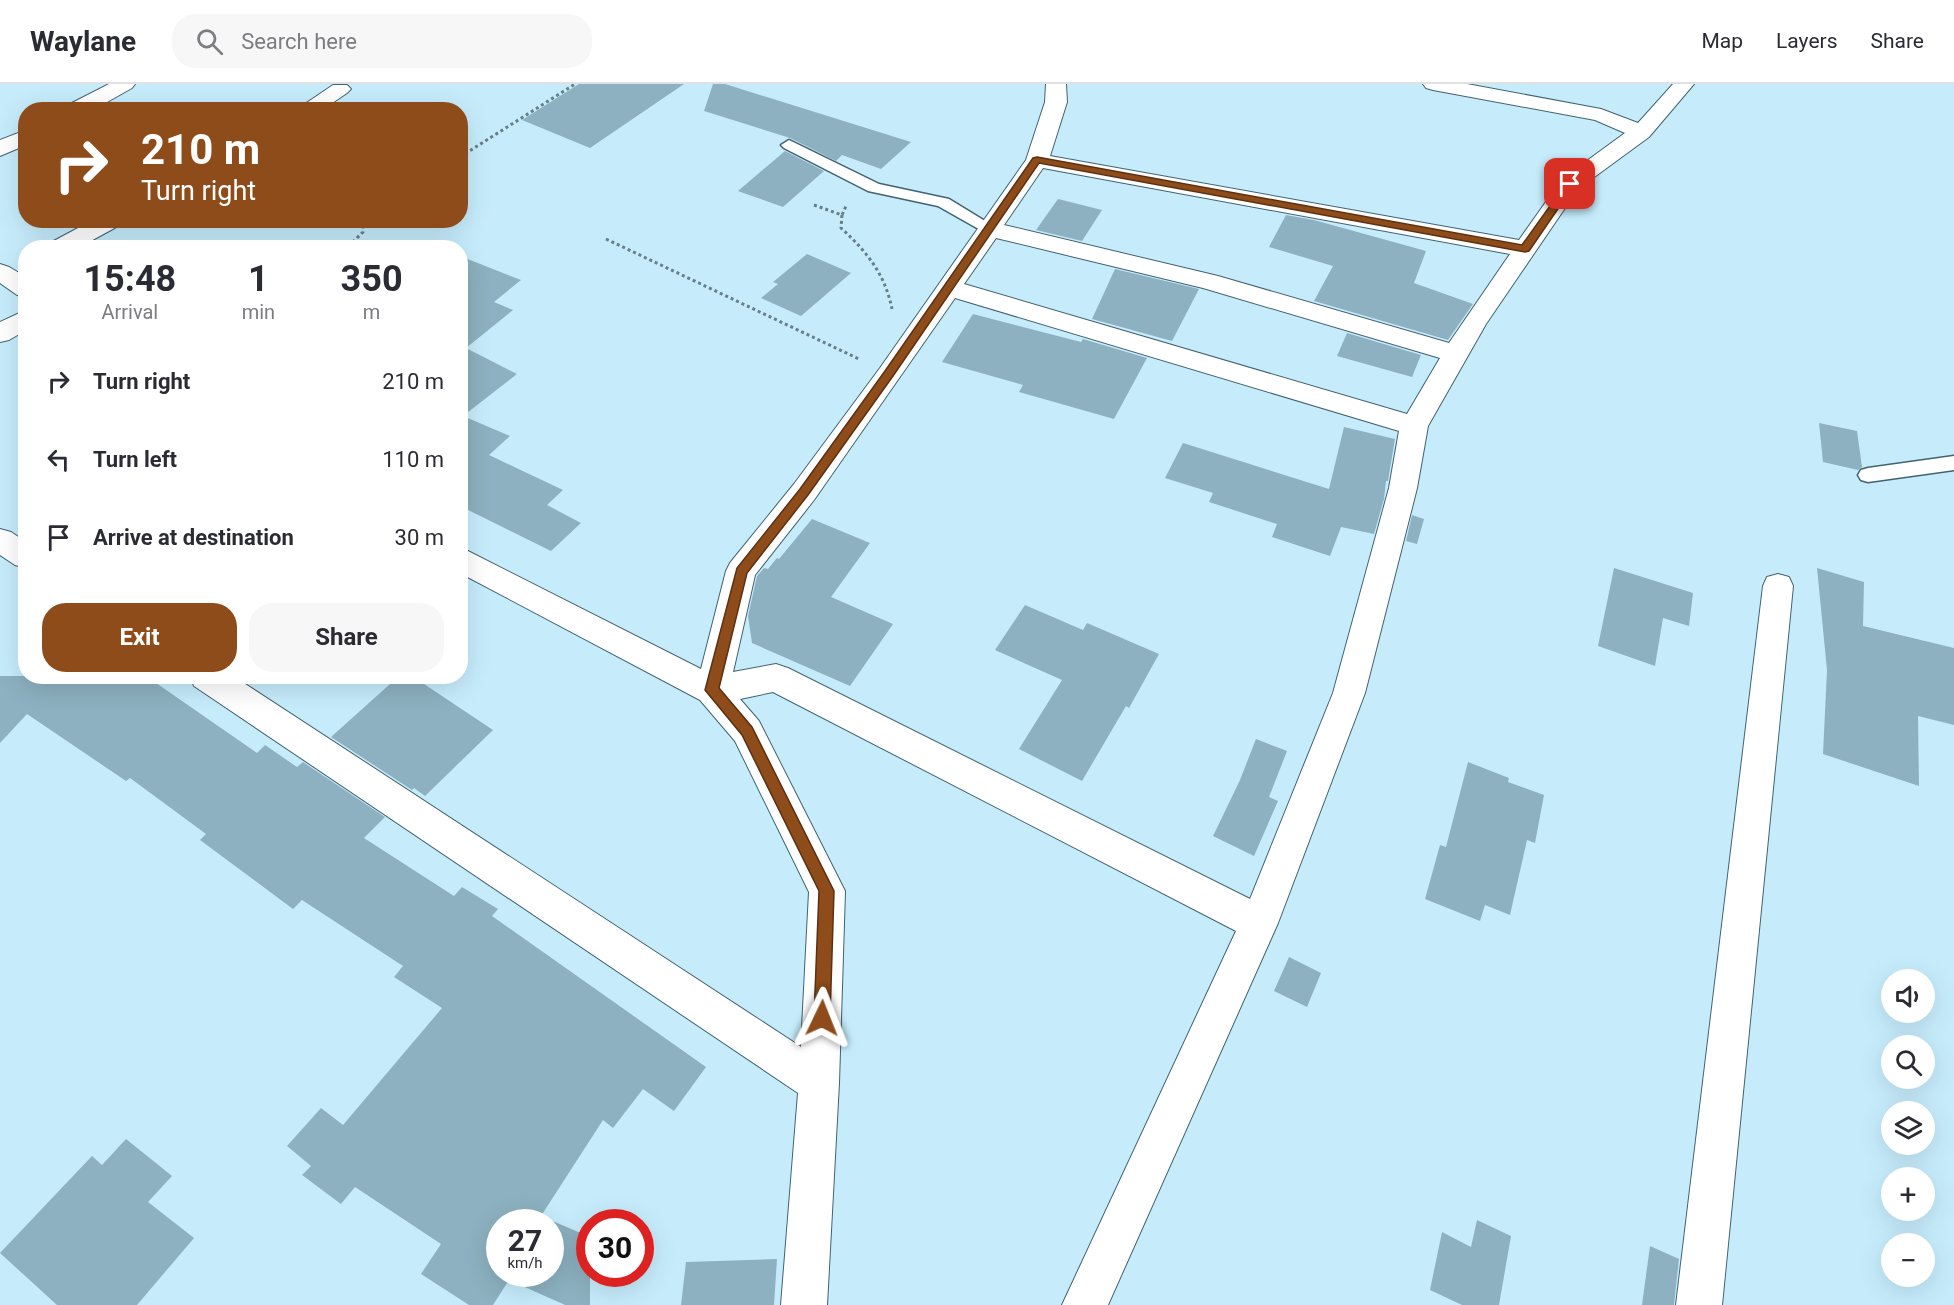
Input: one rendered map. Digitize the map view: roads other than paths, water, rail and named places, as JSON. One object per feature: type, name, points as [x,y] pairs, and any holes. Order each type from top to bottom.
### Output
[{"type":"street","points":[[91,102],[125,84]]},
{"type":"street","points":[[712,690],[741,572],[804,492],[913,341],[1037,160],[1056,102],[1056,84]]},
{"type":"street","points":[[1433,84],[1601,115],[1641,132]]},
{"type":"street","points":[[1085,1305],[1259,923],[1350,693],[1403,488],[1414,426],[1456,354],[1570,184],[1641,132],[1684,84]]},
{"type":"street","points":[[319,102],[340,89]]},
{"type":"street","points":[[0,149],[18,140]]},
{"type":"street","points":[[1037,160],[1525,249]]},
{"type":"street","points":[[73,240],[97,228]]},
{"type":"street","points":[[990,229],[1209,282],[1456,354]]},
{"type":"street","points":[[950,288],[1414,426]]},
{"type":"street","points":[[0,334],[18,323]]},
{"type":"street","points":[[0,540],[18,551]]},
{"type":"street","points":[[468,563],[712,690],[747,731],[827,891],[819,1083],[804,1305]]},
{"type":"street","points":[[1699,1305],[1778,586]]},
{"type":"street","points":[[712,690],[776,678],[1259,923]]},
{"type":"street","points":[[218,684],[819,1083]]},
{"type":"lane","points":[[789,145],[874,188],[943,202],[990,229]]},
{"type":"lane","points":[[1868,475],[1954,463]]}]
